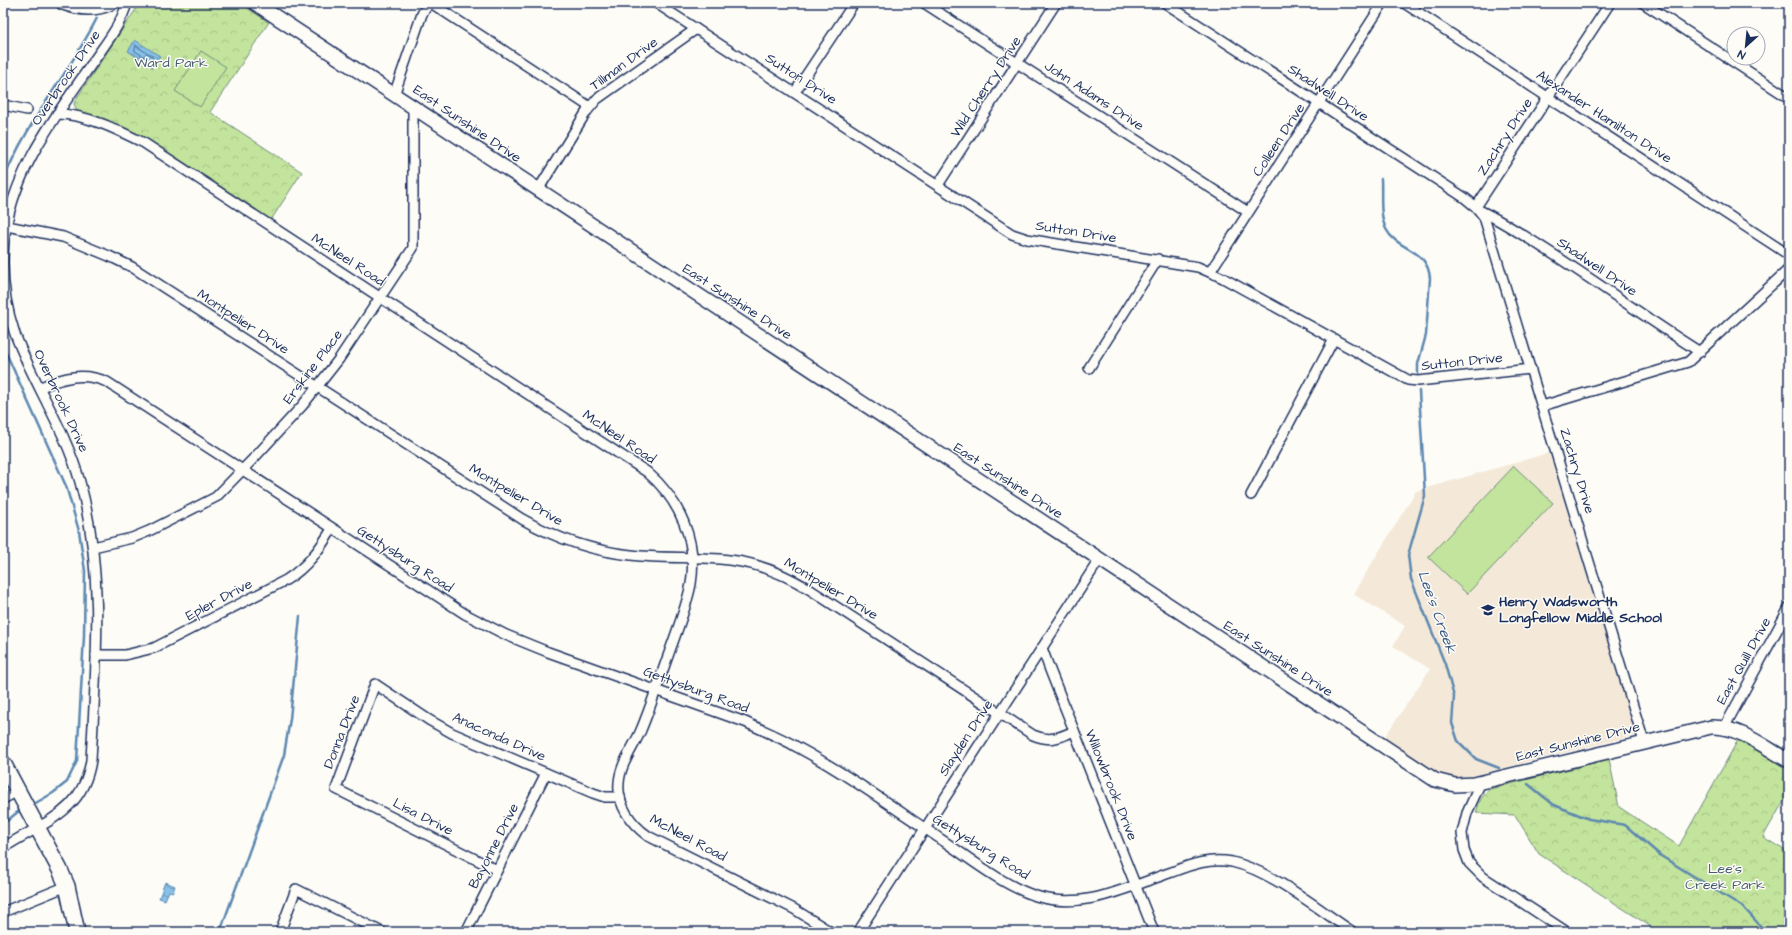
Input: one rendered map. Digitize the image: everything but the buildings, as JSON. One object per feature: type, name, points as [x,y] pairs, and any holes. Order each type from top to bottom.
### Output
[{"type":"main road","points":[[3,763],[60,870],[67,886],[77,932]]},
{"type":"street","points":[[63,3],[74,7],[84,8],[98,7],[111,3]]},
{"type":"street","name":"Overbrook Drive","points":[[3,848],[63,812],[73,803],[81,792],[88,777],[91,760],[97,599],[93,547],[88,514],[80,481],[68,446],[24,354],[9,312],[4,290],[3,268],[6,226],[19,181],[29,161],[57,114],[120,22],[128,3]]},
{"type":"street","name":"East Sunshine Drive","points":[[255,3],[1435,780],[1454,785],[1481,782],[1711,727],[1724,728],[1741,734],[1789,761]]},
{"type":"street","points":[[394,94],[422,14],[430,3],[590,107]]},
{"type":"street","name":"Sutton Drive","points":[[656,3],[1012,234],[1021,237],[1158,259],[1198,267],[1210,272],[1408,380],[1418,381],[1531,369]]},
{"type":"street","points":[[795,92],[854,3]]},
{"type":"street","name":"John Adams Drive","points":[[924,3],[1248,212]]},
{"type":"street","name":"Wild Cherry Drive","points":[[938,185],[1056,3]]},
{"type":"street","name":"Shadwell Drive","points":[[1165,3],[1477,208],[1495,217],[1700,352]]},
{"type":"street","name":"Colleen Drive","points":[[1210,272],[1383,3]]},
{"type":"street","name":"Alexander Hamilton Drive","points":[[1404,3],[1789,255]]},
{"type":"street","name":"Zachry Drive","points":[[1610,3],[1477,208],[1484,217],[1644,742]]},
{"type":"street","points":[[1643,3],[1789,98]]},
{"type":"street","name":"Tillman Drive","points":[[538,190],[590,107],[606,91],[696,29]]},
{"type":"street","points":[[3,105],[27,110]]},
{"type":"street","name":"Erskine Place","points":[[93,547],[132,538],[149,532],[208,502],[223,490],[243,470],[297,412],[339,359],[413,248],[413,107]]},
{"type":"street","name":"McNeel Road","points":[[57,114],[76,116],[144,143],[647,472],[665,490],[679,511],[688,534],[692,558],[691,583],[685,608],[656,690],[641,730],[621,772],[619,783],[620,797],[625,812],[633,823],[648,836],[794,909],[831,932]]},
{"type":"street","name":"Montpelier Drive","points":[[6,226],[63,237],[110,256],[132,267],[522,519],[544,531],[566,541],[590,548],[636,556],[729,560],[769,569],[796,581],[1039,738],[1052,739],[1074,731]]},
{"type":"street","points":[[1089,368],[1158,259]]},
{"type":"street","points":[[1542,406],[1679,366],[1688,362],[1789,269]]},
{"type":"street","points":[[1251,495],[1334,340]]},
{"type":"street","name":"Gettysburg Road","points":[[40,387],[72,376],[85,376],[107,382],[465,614],[506,635],[548,652],[745,722],[797,747],[1010,884],[1037,896],[1054,899],[1086,900],[1106,896],[1190,865],[1207,861],[1232,862],[1251,868],[1271,878],[1353,932]]},
{"type":"street","name":"Epler Drive","points":[[96,655],[125,655],[154,648],[286,580],[298,573],[310,561],[332,529]]},
{"type":"street","name":"Slayden Drive","points":[[858,932],[1099,560]]},
{"type":"street","name":"East Quill Drive","points":[[1724,728],[1789,608]]},
{"type":"street","name":"Willowbrook Drive","points":[[1042,648],[1154,932]]},
{"type":"street","name":"Anaconda Drive","points":[[375,684],[429,720],[452,733],[593,793],[605,797],[620,797]]},
{"type":"street","name":"Donna Drive","points":[[336,789],[375,684]]},
{"type":"street","name":"Bayonne Drive","points":[[466,932],[546,773]]},
{"type":"street","points":[[1481,782],[1467,813],[1462,833],[1464,850],[1469,863],[1483,877],[1567,932]]},
{"type":"street","name":"Lisa Drive","points":[[336,789],[497,870]]},
{"type":"street","points":[[3,799],[18,790]]},
{"type":"street","points":[[3,912],[67,886]]},
{"type":"street","points":[[280,932],[296,889],[382,932]]},
{"type":"shaded area","name":"Henry Wadsworth Longfellow Middle School","points":[[1549,453],[1636,735],[1471,776],[1454,777],[1435,772],[1384,738],[1430,669],[1393,646],[1405,626],[1353,594],[1416,491]]},
{"type":"green space","name":"Ward Park","points":[[140,3],[239,3],[269,22],[210,112],[302,172],[271,220],[158,146],[132,133],[77,111],[74,104],[76,99]]},
{"type":"green space","points":[[201,51],[226,67],[200,107],[175,91]]},
{"type":"green space","points":[[1514,466],[1553,503],[1467,594],[1428,557]]},
{"type":"green space","name":"Lee's Creek Park","points":[[1738,740],[1789,769],[1789,792],[1763,837],[1789,853],[1789,932],[1659,932],[1539,854],[1515,815],[1476,813],[1484,794],[1490,789],[1609,759],[1619,807],[1679,846]]},
{"type":"water","points":[[135,40],[160,56],[152,67],[128,51]]},
{"type":"water","points":[[165,882],[175,886],[173,892],[169,891],[165,900],[159,898]]},
{"type":"waterway","points":[[3,181],[12,159],[35,118],[74,59],[97,18]]},
{"type":"waterway","name":"Lee's Creek","points":[[1381,179],[1382,217],[1386,229],[1397,242],[1418,255],[1423,260],[1428,268],[1430,278],[1426,335],[1418,364],[1418,374]]},
{"type":"waterway","points":[[3,346],[66,486],[79,531],[85,571],[84,636],[77,761],[67,782],[53,793],[34,804]]},
{"type":"waterway","name":"Lee's Creek","points":[[1419,391],[1425,496],[1408,555],[1411,579],[1445,664],[1454,697],[1452,723],[1458,741],[1476,759],[1499,768]]},
{"type":"waterway","points":[[220,932],[284,755],[290,719],[300,616]]},
{"type":"waterway","name":"Lee's Creek","points":[[1528,784],[1554,805],[1589,819],[1625,825],[1661,856],[1743,907],[1766,932]]},
{"type":"waterway","points":[[3,824],[19,811]]},
{"type":"place","name":"Henry Wadsworth Longfellow Middle School","points":[[1488,610]]}]
